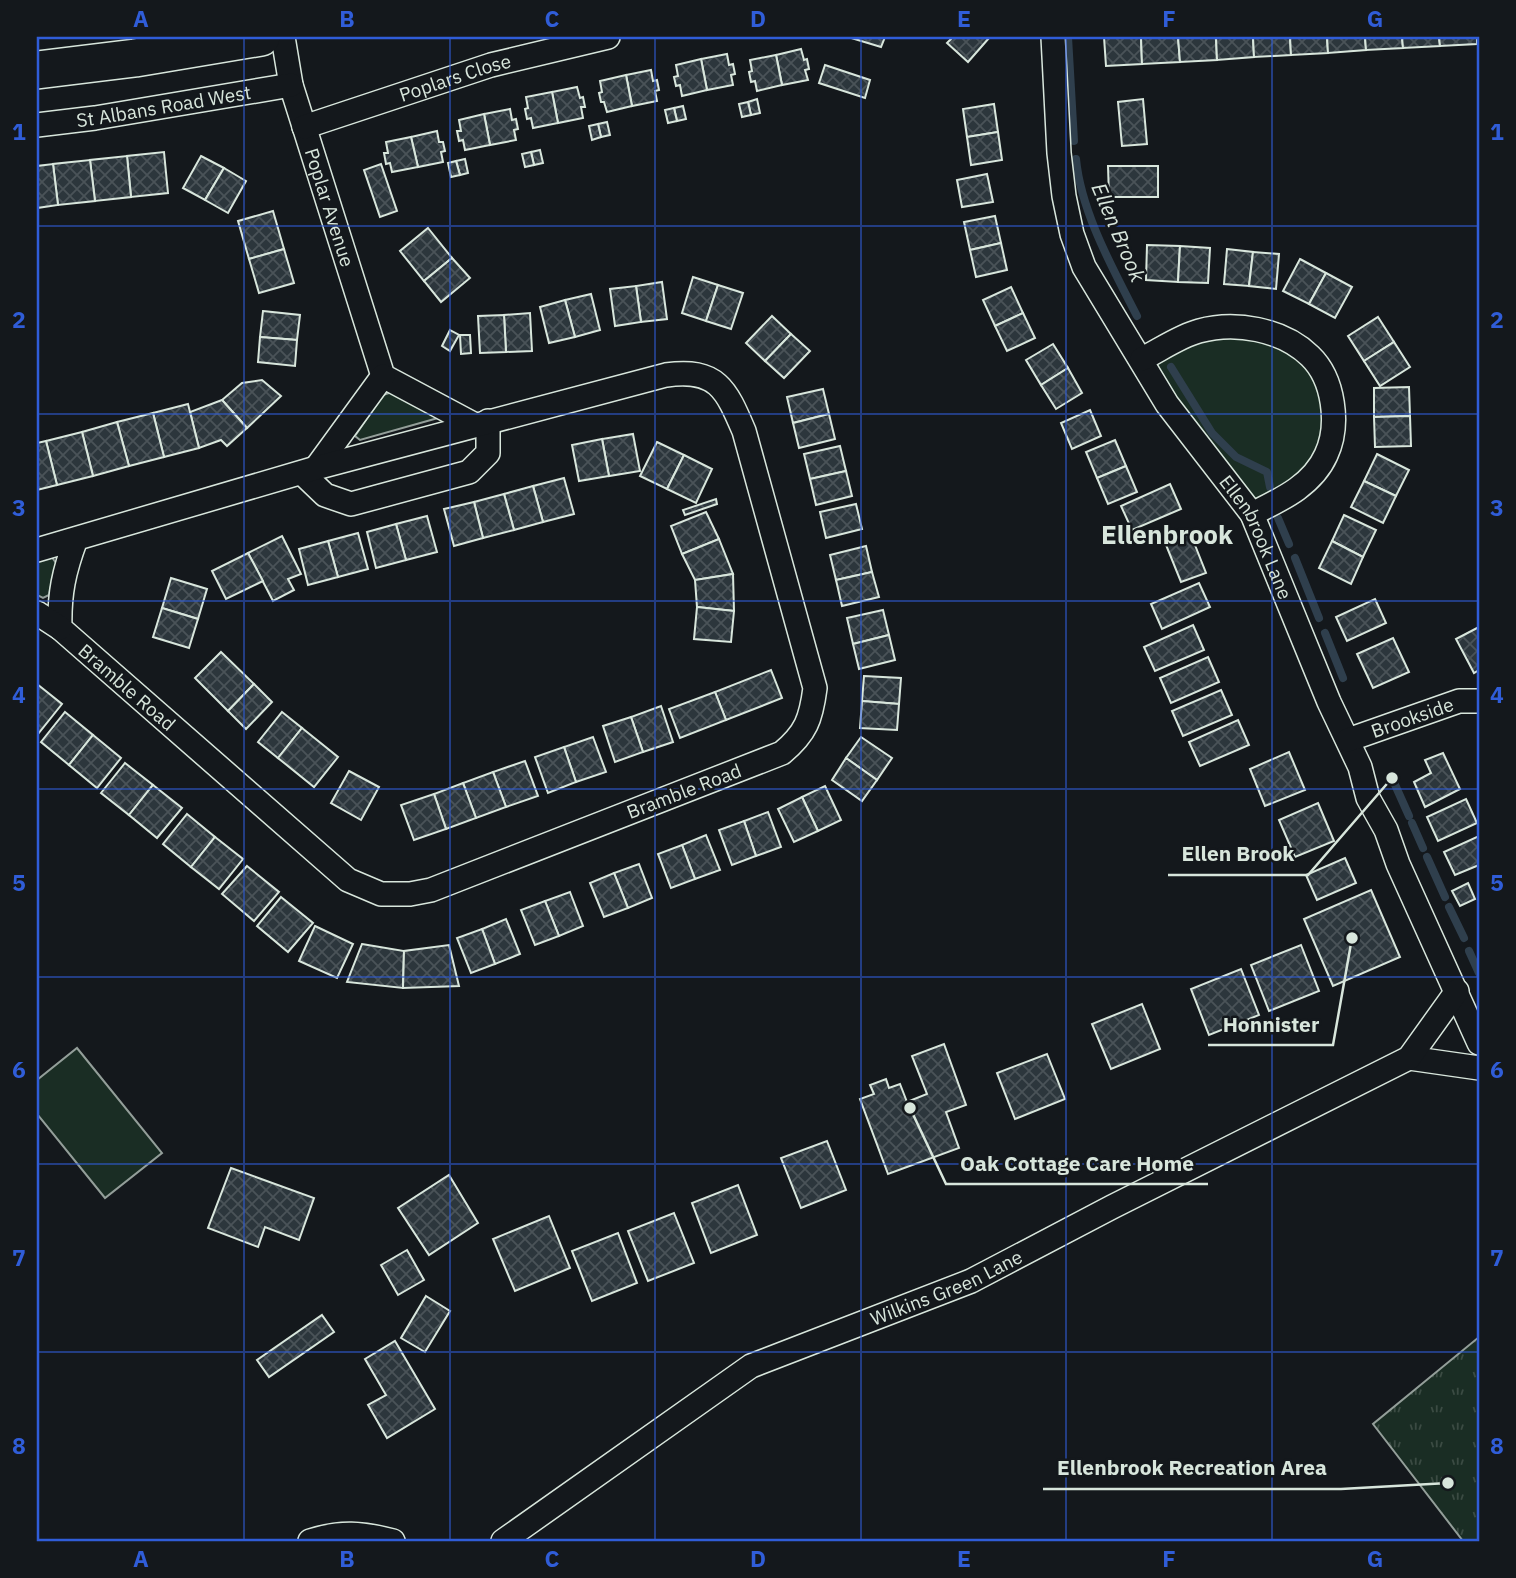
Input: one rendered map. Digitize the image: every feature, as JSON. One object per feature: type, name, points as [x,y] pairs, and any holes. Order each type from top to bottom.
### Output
[{"type":"main road","points":[[37,70],[135,58],[261,37]]},
{"type":"street","name":"Poplar Avenue","points":[[283,37],[291,85],[383,376]]},
{"type":"street","name":"Poplars Close","points":[[304,127],[491,65],[608,37]]},
{"type":"street","name":"Ellenbrook Lane","points":[[1053,37],[1059,153],[1072,234],[1084,267],[1167,404],[1252,514],[1329,702],[1360,767],[1368,798],[1386,830],[1398,864],[1479,1043]]},
{"type":"street","name":"St Albans Road West","points":[[37,125],[95,118],[291,85]]},
{"type":"street","points":[[1142,359],[1198,331],[1224,327],[1260,330],[1284,338],[1310,356],[1328,384],[1334,411],[1326,455],[1296,491],[1252,514]]},
{"type":"street","name":"Bramble Road","points":[[37,550],[309,470],[666,375],[684,372],[710,377],[730,400],[744,431],[815,688],[813,710],[799,738],[782,752],[431,890],[410,894],[381,894],[348,880],[60,628],[37,613]]},
{"type":"street","points":[[383,376],[481,423],[488,453],[469,472],[351,504],[325,495],[309,470],[383,376]]},
{"type":"street","name":"Bramble Road","points":[[60,628],[59,598],[65,568],[76,539]]},
{"type":"street","name":"Brookside","points":[[1348,740],[1459,701],[1479,701]]},
{"type":"street","name":"Wilkins Green Lane","points":[[503,1541],[751,1366],[971,1281],[1409,1058],[1457,991]]},
{"type":"street","points":[[1409,1058],[1479,1068]]},
{"type":"street","points":[[310,1541],[328,1535],[362,1533],[393,1541]]},
{"type":"green space","points":[[1260,329],[1328,384],[1326,455],[1252,514],[1142,359],[1198,331]]},
{"type":"green space","points":[[392,392],[437,413],[438,418],[360,440],[355,436],[383,395]]},
{"type":"green space","points":[[51,556],[56,563],[49,595],[43,598],[37,595],[37,560]]},
{"type":"green space","points":[[77,1048],[162,1153],[105,1198],[37,1114],[37,1080]]},
{"type":"green space","points":[[1479,1337],[1479,1541],[1463,1541],[1373,1424]]},
{"type":"building","points":[[848,37],[885,37],[881,47]]},
{"type":"building","points":[[953,37],[989,38],[968,62],[947,43]]},
{"type":"building","points":[[1104,37],[1141,37],[1142,64],[1106,66]]},
{"type":"building","points":[[1141,37],[1178,37],[1180,62],[1142,64]]},
{"type":"building","points":[[1178,37],[1216,37],[1217,60],[1180,62]]},
{"type":"building","points":[[1216,37],[1253,37],[1254,57],[1217,60]]},
{"type":"building","points":[[1253,37],[1290,37],[1291,55],[1254,57]]},
{"type":"building","points":[[1290,37],[1327,37],[1328,53],[1291,55]]},
{"type":"building","points":[[1327,37],[1365,37],[1366,50],[1328,53]]},
{"type":"building","points":[[1365,37],[1402,37],[1403,48],[1366,50]]},
{"type":"building","points":[[1402,37],[1439,37],[1440,46],[1403,48]]},
{"type":"building","points":[[1439,37],[1477,37],[1477,44],[1440,46]]},
{"type":"building","points":[[801,49],[804,60],[807,59],[809,69],[805,70],[808,80],[782,85],[776,55]]},
{"type":"building","points":[[727,54],[729,65],[733,64],[735,74],[731,75],[733,85],[707,90],[701,59]]},
{"type":"building","points":[[776,55],[782,85],[757,91],[755,81],[751,82],[750,60]]},
{"type":"building","points":[[701,59],[707,90],[682,96],[680,85],[676,86],[674,77],[678,76],[676,65]]},
{"type":"building","points":[[825,65],[870,80],[865,98],[819,83]]},
{"type":"building","points":[[651,70],[653,81],[657,80],[659,90],[655,91],[657,101],[632,106],[626,75]]},
{"type":"building","points":[[626,75],[632,106],[607,112],[604,102],[601,102],[600,81]]},
{"type":"building","points":[[577,87],[585,107],[581,107],[583,118],[558,123],[552,92]]},
{"type":"building","points":[[552,92],[558,123],[533,128],[531,118],[527,119],[526,97]]},
{"type":"building","points":[[757,99],[760,113],[751,115],[748,102]]},
{"type":"building","points":[[1143,99],[1147,144],[1122,146],[1118,102]]},
{"type":"building","points":[[748,102],[751,115],[742,117],[739,104]]},
{"type":"building","points":[[994,104],[998,132],[967,137],[963,109]]},
{"type":"building","points":[[683,106],[686,119],[677,121],[674,108]]},
{"type":"building","points":[[674,108],[677,121],[668,123],[665,110]]},
{"type":"building","points":[[510,109],[512,120],[516,119],[518,129],[514,130],[516,140],[490,145],[484,114]]},
{"type":"building","points":[[484,114],[490,145],[465,150],[457,131],[461,131],[459,120]]},
{"type":"building","points":[[607,122],[610,135],[601,137],[598,124]]},
{"type":"building","points":[[598,124],[601,137],[592,140],[589,126]]},
{"type":"building","points":[[437,131],[439,142],[443,142],[445,151],[441,152],[443,162],[418,167],[411,137]]},
{"type":"building","points":[[998,132],[1002,160],[971,165],[967,137]]},
{"type":"building","points":[[411,137],[418,167],[392,172],[390,163],[386,164],[386,142]]},
{"type":"building","points":[[540,150],[543,163],[534,165],[531,152]]},
{"type":"building","points":[[164,152],[168,193],[131,197],[127,156]]},
{"type":"building","points":[[531,152],[534,165],[525,167],[522,154]]},
{"type":"building","points":[[127,156],[131,197],[95,201],[90,160]]},
{"type":"building","points":[[201,156],[224,168],[205,200],[183,188]]},
{"type":"building","points":[[465,159],[468,173],[460,175],[456,161]]},
{"type":"building","points":[[90,160],[95,201],[58,205],[53,164]]},
{"type":"building","points":[[456,161],[460,175],[451,177],[448,163]]},
{"type":"building","points":[[53,164],[58,205],[37,208],[37,166]]},
{"type":"building","points":[[381,164],[397,211],[380,217],[364,170]]},
{"type":"building","points":[[1108,166],[1158,166],[1158,197],[1109,197]]},
{"type":"building","points":[[224,168],[246,181],[228,213],[205,200]]},
{"type":"building","points":[[987,174],[993,202],[962,207],[957,180]]},
{"type":"building","points":[[273,211],[284,249],[249,259],[238,221]]},
{"type":"building","points":[[995,216],[1001,243],[970,250],[964,222]]},
{"type":"building","points":[[428,228],[452,258],[424,281],[400,251]]},
{"type":"building","points":[[1001,243],[1007,270],[976,277],[970,250]]},
{"type":"building","points":[[1147,245],[1180,246],[1178,282],[1146,280]]},
{"type":"building","points":[[1180,246],[1210,248],[1208,283],[1178,282]]},
{"type":"building","points":[[284,249],[294,283],[259,293],[249,259]]},
{"type":"building","points":[[1227,249],[1253,252],[1249,286],[1224,284]]},
{"type":"building","points":[[1253,252],[1279,254],[1276,289],[1249,286]]},
{"type":"building","points":[[452,258],[470,278],[441,302],[424,281]]},
{"type":"building","points":[[1300,259],[1326,273],[1309,304],[1283,291]]},
{"type":"building","points":[[1326,273],[1352,287],[1335,318],[1309,304]]},
{"type":"building","points":[[693,277],[718,285],[706,321],[682,313]]},
{"type":"building","points":[[662,282],[667,319],[641,322],[636,286]]},
{"type":"building","points":[[718,285],[743,293],[731,329],[706,321]]},
{"type":"building","points":[[636,286],[641,322],[615,326],[610,289]]},
{"type":"building","points":[[1011,287],[1023,313],[995,326],[983,300]]},
{"type":"building","points":[[591,294],[600,330],[575,337],[565,300]]},
{"type":"building","points":[[565,300],[575,337],[549,343],[540,307]]},
{"type":"building","points":[[263,311],[300,315],[297,340],[260,337]]},
{"type":"building","points":[[530,313],[532,351],[506,352],[504,315]]},
{"type":"building","points":[[1023,313],[1035,338],[1007,351],[995,326]]},
{"type":"building","points":[[504,315],[506,352],[480,353],[478,316]]},
{"type":"building","points":[[772,316],[791,334],[765,361],[746,343]]},
{"type":"building","points":[[1378,317],[1394,342],[1364,361],[1348,336]]},
{"type":"building","points":[[450,330],[459,335],[450,351],[442,346]]},
{"type":"building","points":[[791,334],[810,351],[784,378],[765,361]]},
{"type":"building","points":[[460,335],[470,335],[471,353],[461,354]]},
{"type":"building","points":[[260,337],[297,340],[295,366],[258,362]]},
{"type":"building","points":[[1394,342],[1410,367],[1380,386],[1364,361]]},
{"type":"building","points":[[1053,344],[1068,368],[1041,385],[1026,360]]},
{"type":"building","points":[[1068,368],[1082,393],[1056,409],[1041,385]]},
{"type":"building","points":[[262,380],[281,396],[247,428],[222,400],[242,383]]},
{"type":"building","points":[[1409,387],[1410,416],[1374,417],[1374,388]]},
{"type":"building","points":[[823,389],[829,414],[793,423],[787,397]]},
{"type":"building","points":[[222,400],[247,428],[227,446],[221,440],[199,448],[190,412]]},
{"type":"building","points":[[188,404],[199,448],[164,457],[153,413]]},
{"type":"building","points":[[1090,410],[1101,436],[1072,449],[1061,423]]},
{"type":"building","points":[[153,413],[164,457],[129,466],[117,422]]},
{"type":"building","points":[[829,414],[835,439],[799,448],[793,423]]},
{"type":"building","points":[[1410,416],[1411,446],[1375,447],[1374,417]]},
{"type":"building","points":[[117,422],[129,466],[93,476],[82,432]]},
{"type":"building","points":[[82,432],[93,476],[57,485],[46,441]]},
{"type":"building","points":[[633,434],[640,471],[609,476],[602,439]]},
{"type":"building","points":[[602,439],[609,476],[579,481],[572,445]]},
{"type":"building","points":[[1115,440],[1126,466],[1097,478],[1086,452]]},
{"type":"building","points":[[46,441],[57,485],[37,490],[37,443]]},
{"type":"building","points":[[657,442],[684,455],[667,489],[640,476]]},
{"type":"building","points":[[840,446],[846,471],[810,479],[804,454]]},
{"type":"building","points":[[1377,454],[1409,470],[1396,496],[1364,481]]},
{"type":"building","points":[[684,455],[712,469],[696,503],[667,489]]},
{"type":"building","points":[[1126,466],[1137,492],[1108,504],[1097,478]]},
{"type":"building","points":[[846,471],[852,496],[816,505],[810,479]]},
{"type":"building","points":[[564,478],[574,514],[543,522],[533,486]]},
{"type":"building","points":[[1364,481],[1396,496],[1383,523],[1351,507]]},
{"type":"building","points":[[1170,484],[1181,509],[1132,530],[1121,506]]},
{"type":"building","points":[[533,486],[543,522],[514,530],[504,494]]},
{"type":"building","points":[[504,494],[514,530],[483,538],[474,502]]},
{"type":"building","points":[[716,499],[717,504],[685,515],[683,510]]},
{"type":"building","points":[[474,502],[483,538],[454,546],[444,509]]},
{"type":"building","points":[[856,504],[862,529],[826,538],[820,512]]},
{"type":"building","points":[[706,512],[719,539],[682,554],[671,526]]},
{"type":"building","points":[[1344,515],[1376,530],[1363,557],[1332,541]]},
{"type":"building","points":[[427,516],[437,552],[406,560],[396,524]]},
{"type":"building","points":[[396,524],[406,560],[376,568],[367,532]]},
{"type":"building","points":[[1189,530],[1206,573],[1181,582],[1164,540]]},
{"type":"building","points":[[358,533],[368,569],[338,577],[328,541]]},
{"type":"building","points":[[282,536],[301,574],[288,579],[294,590],[273,601],[248,553]]},
{"type":"building","points":[[719,539],[733,574],[695,580],[682,554]]},
{"type":"building","points":[[328,541],[338,577],[308,585],[299,549]]},
{"type":"building","points":[[1332,541],[1363,557],[1351,584],[1319,568]]},
{"type":"building","points":[[866,546],[872,572],[836,580],[830,555]]},
{"type":"building","points":[[248,553],[263,581],[226,599],[212,571]]},
{"type":"building","points":[[872,572],[879,597],[842,606],[836,580]]},
{"type":"building","points":[[733,574],[734,611],[697,607],[695,580]]},
{"type":"building","points":[[171,578],[207,589],[198,619],[162,608]]},
{"type":"building","points":[[1199,583],[1210,607],[1162,629],[1151,604]]},
{"type":"building","points":[[1375,599],[1386,623],[1347,641],[1336,617]]},
{"type":"building","points":[[697,607],[734,611],[731,642],[694,639]]},
{"type":"building","points":[[162,608],[198,619],[189,648],[153,637]]},
{"type":"building","points":[[883,610],[889,635],[853,644],[847,618]]},
{"type":"building","points":[[1193,625],[1204,650],[1155,671],[1144,647]]},
{"type":"building","points":[[1479,627],[1479,670],[1474,673],[1456,639]]},
{"type":"building","points":[[889,635],[895,660],[859,669],[853,644]]},
{"type":"building","points":[[1393,638],[1409,672],[1373,688],[1357,654]]},
{"type":"building","points":[[221,652],[254,684],[228,711],[195,678]]},
{"type":"building","points":[[1208,657],[1219,682],[1171,703],[1160,678]]},
{"type":"building","points":[[771,670],[782,698],[726,720],[715,692]]},
{"type":"building","points":[[864,676],[901,678],[899,704],[862,701]]},
{"type":"building","points":[[37,684],[62,704],[38,734],[37,733]]},
{"type":"building","points":[[254,684],[272,702],[246,729],[228,711]]},
{"type":"building","points":[[1221,690],[1232,715],[1183,736],[1172,711]]},
{"type":"building","points":[[715,692],[726,720],[680,738],[669,709]]},
{"type":"building","points":[[862,701],[899,704],[897,730],[860,728]]},
{"type":"building","points":[[661,706],[673,742],[643,752],[631,717]]},
{"type":"building","points":[[65,712],[93,735],[69,765],[41,742]]},
{"type":"building","points":[[282,712],[302,728],[278,758],[258,742]]},
{"type":"building","points":[[631,717],[643,752],[615,762],[603,726]]},
{"type":"building","points":[[1238,720],[1249,745],[1200,766],[1189,742]]},
{"type":"building","points":[[302,728],[338,757],[314,787],[278,758]]},
{"type":"building","points":[[93,735],[121,758],[97,788],[69,765]]},
{"type":"building","points":[[593,737],[606,772],[576,782],[564,747]]},
{"type":"building","points":[[861,737],[892,758],[877,780],[846,758]]},
{"type":"building","points":[[564,747],[576,782],[548,793],[535,757]]},
{"type":"building","points":[[1289,752],[1305,790],[1265,806],[1250,769]]},
{"type":"building","points":[[1443,753],[1460,789],[1425,807],[1414,782],[1431,773],[1425,760]]},
{"type":"building","points":[[846,758],[877,780],[862,801],[832,780]]},
{"type":"building","points":[[525,761],[538,796],[506,807],[493,772]]},
{"type":"building","points":[[125,763],[153,785],[129,815],[101,793]]},
{"type":"building","points":[[349,771],[379,787],[361,820],[331,803]]},
{"type":"building","points":[[493,772],[506,807],[476,818],[463,783]]},
{"type":"building","points":[[463,783],[476,818],[446,829],[434,794]]},
{"type":"building","points":[[153,785],[182,808],[157,838],[129,815]]},
{"type":"building","points":[[825,786],[841,820],[818,831],[802,797]]},
{"type":"building","points":[[434,794],[446,829],[414,840],[401,805]]},
{"type":"building","points":[[802,797],[818,831],[794,842],[778,809]]},
{"type":"building","points":[[1466,799],[1477,823],[1438,841],[1427,817]]},
{"type":"building","points":[[1318,803],[1334,841],[1295,857],[1279,820]]},
{"type":"building","points":[[768,812],[781,847],[756,856],[744,821]]},
{"type":"building","points":[[187,814],[215,837],[191,867],[163,844]]},
{"type":"building","points":[[744,821],[756,856],[732,865],[719,830]]},
{"type":"building","points":[[706,835],[720,870],[695,879],[682,845]]},
{"type":"building","points":[[1479,836],[1479,865],[1455,875],[1444,852]]},
{"type":"building","points":[[215,837],[243,859],[219,889],[191,867]]},
{"type":"building","points":[[682,845],[695,879],[671,888],[658,854]]},
{"type":"building","points":[[1345,858],[1356,883],[1317,900],[1306,875]]},
{"type":"building","points":[[639,864],[652,898],[628,908],[614,873]]},
{"type":"building","points":[[247,866],[279,892],[254,921],[222,894]]},
{"type":"building","points":[[614,873],[628,908],[604,917],[590,883]]},
{"type":"building","points":[[1468,883],[1475,899],[1460,906],[1452,891]]},
{"type":"building","points":[[1371,890],[1400,957],[1333,986],[1304,919]]},
{"type":"building","points":[[570,892],[583,926],[559,936],[545,901]]},
{"type":"building","points":[[281,897],[313,923],[288,952],[257,926]]},
{"type":"building","points":[[545,901],[559,936],[535,945],[521,910]]},
{"type":"building","points":[[506,919],[520,954],[495,964],[482,929]]},
{"type":"building","points":[[315,926],[353,944],[337,978],[299,961]]},
{"type":"building","points":[[482,929],[495,964],[471,973],[457,938]]},
{"type":"building","points":[[362,944],[404,951],[403,988],[347,982]]},
{"type":"building","points":[[449,945],[459,986],[403,988],[404,951]]},
{"type":"building","points":[[1301,945],[1319,991],[1269,1011],[1251,965]]},
{"type":"building","points":[[1241,969],[1259,1015],[1209,1035],[1191,989]]},
{"type":"building","points":[[1142,1004],[1160,1049],[1111,1069],[1092,1024]]},
{"type":"building","points":[[944,1044],[966,1105],[946,1112],[959,1148],[888,1174],[860,1099],[874,1094],[870,1085],[886,1079],[889,1088],[900,1084],[907,1102],[927,1094],[912,1056]]},
{"type":"building","points":[[1047,1054],[1065,1099],[1015,1119],[997,1073]]},
{"type":"building","points":[[827,1141],[846,1190],[801,1208],[781,1158]]},
{"type":"building","points":[[231,1168],[314,1198],[299,1240],[265,1227],[258,1247],[208,1228]]},
{"type":"building","points":[[449,1175],[478,1223],[429,1255],[398,1208]]},
{"type":"building","points":[[738,1185],[757,1235],[711,1253],[692,1203]]},
{"type":"building","points":[[674,1213],[694,1263],[648,1281],[628,1231]]},
{"type":"building","points":[[549,1216],[570,1268],[515,1291],[493,1239]]},
{"type":"building","points":[[618,1233],[637,1283],[592,1301],[572,1251]]},
{"type":"building","points":[[407,1250],[424,1280],[398,1295],[381,1265]]},
{"type":"building","points":[[426,1296],[450,1311],[425,1352],[401,1338]]},
{"type":"building","points":[[322,1315],[334,1332],[269,1377],[257,1360]]},
{"type":"building","points":[[395,1341],[435,1409],[387,1438],[368,1405],[386,1395],[365,1359]]},
{"type":"waterway","name":"Ellen Brook","points":[[1068,37],[1074,141]]},
{"type":"waterway","name":"Ellen Brook","points":[[1076,159],[1091,220],[1137,316]]},
{"type":"waterway","name":"Ellen Brook","points":[[1171,367],[1212,433],[1236,457],[1267,472],[1270,487]]},
{"type":"waterway","name":"Ellen Brook","points":[[1278,518],[1289,544]]},
{"type":"waterway","name":"Ellen Brook","points":[[1295,558],[1319,618]]},
{"type":"waterway","name":"Ellen Brook","points":[[1325,633],[1343,678]]},
{"type":"waterway","name":"Ellen Brook","points":[[1392,778],[1409,816]]},
{"type":"waterway","name":"Ellen Brook","points":[[1412,823],[1423,848]]},
{"type":"waterway","name":"Ellen Brook","points":[[1427,857],[1445,897]]},
{"type":"waterway","name":"Ellen Brook","points":[[1449,907],[1464,938]]},
{"type":"waterway","name":"Ellen Brook","points":[[1469,951],[1479,973]]},
{"type":"place","name":"Ellen Brook","points":[[1392,778]]},
{"type":"place","name":"Honnister","points":[[1352,938]]},
{"type":"place","name":"Oak Cottage Care Home","points":[[910,1108]]},
{"type":"place","name":"Ellenbrook Recreation Area","points":[[1448,1483]]},
{"type":"district","name":"Ellenbrook","points":[[1167,534]]}]
